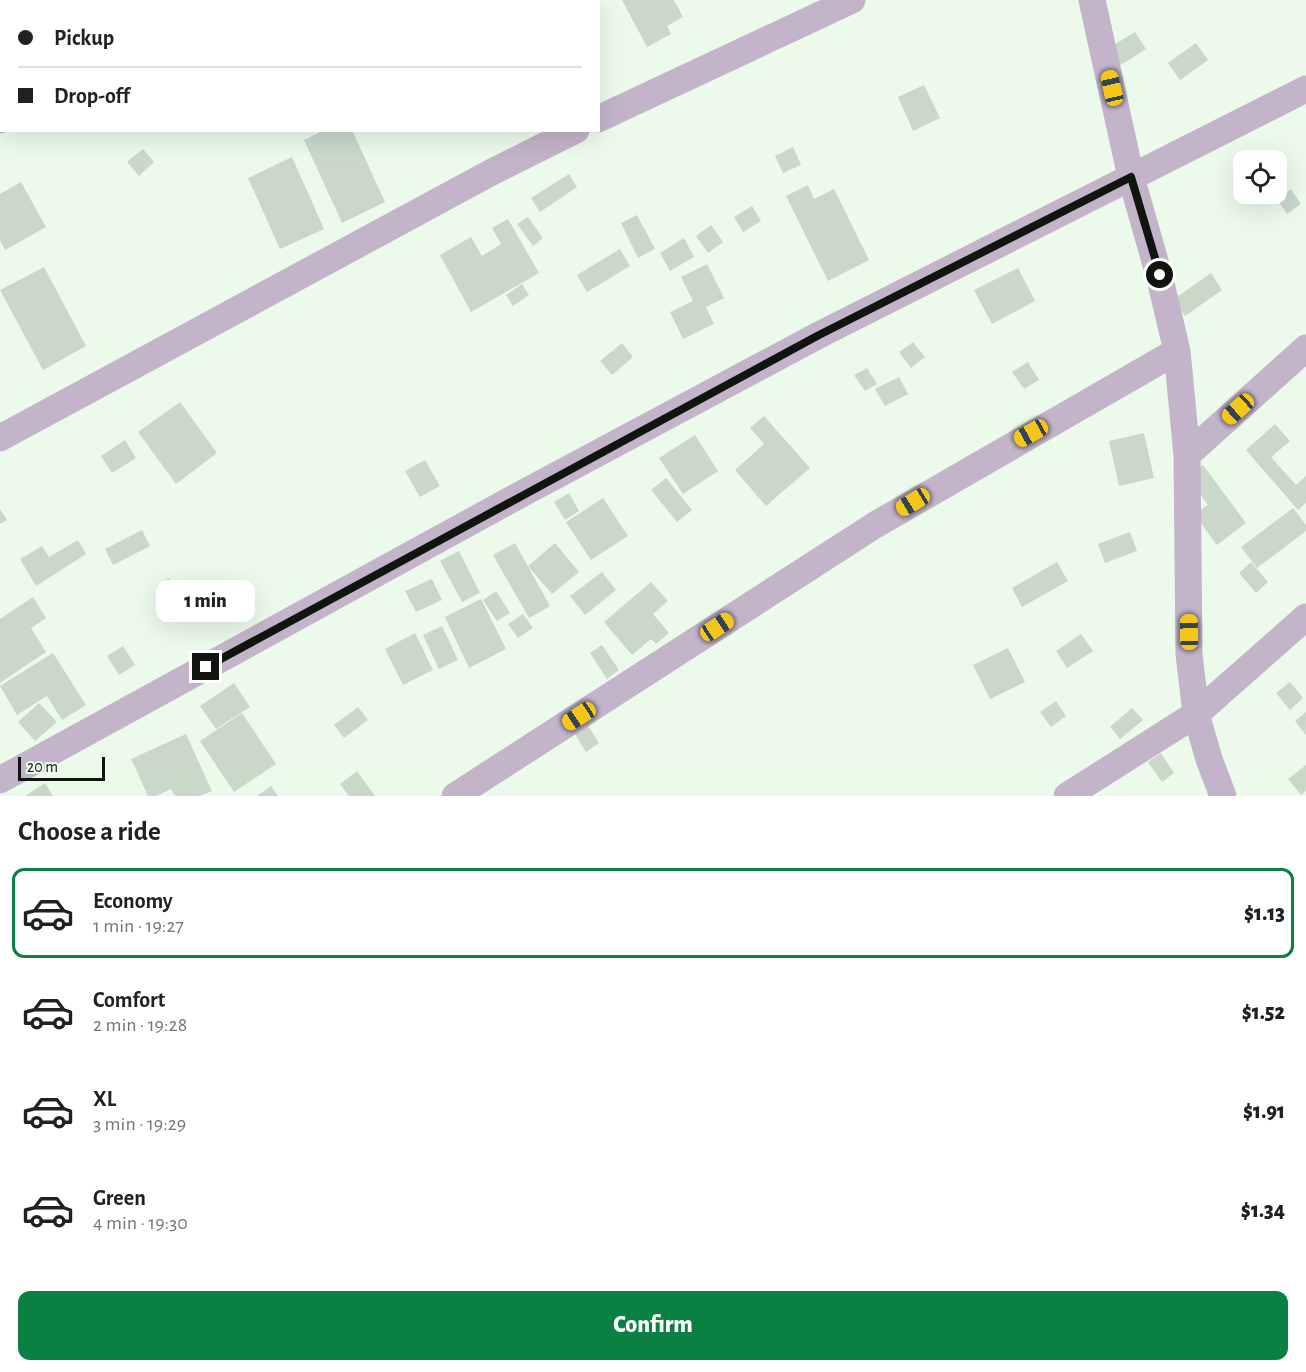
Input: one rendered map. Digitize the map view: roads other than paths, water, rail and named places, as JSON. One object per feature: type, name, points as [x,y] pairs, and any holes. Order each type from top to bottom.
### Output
[{"type":"street","points":[[600,119],[852,0]]},
{"type":"street","points":[[1092,0],[1131,177],[1160,275],[1177,351],[1187,455],[1189,654],[1196,714],[1209,759],[1224,796]]},
{"type":"street","points":[[0,780],[514,498],[808,340],[1306,89]]},
{"type":"street","points":[[0,438],[490,173],[572,132]]},
{"type":"street","points":[[1187,455],[1306,348]]},
{"type":"street","points":[[455,796],[875,525],[1177,351]]},
{"type":"street","points":[[1067,796],[1196,714],[1306,617]]}]
